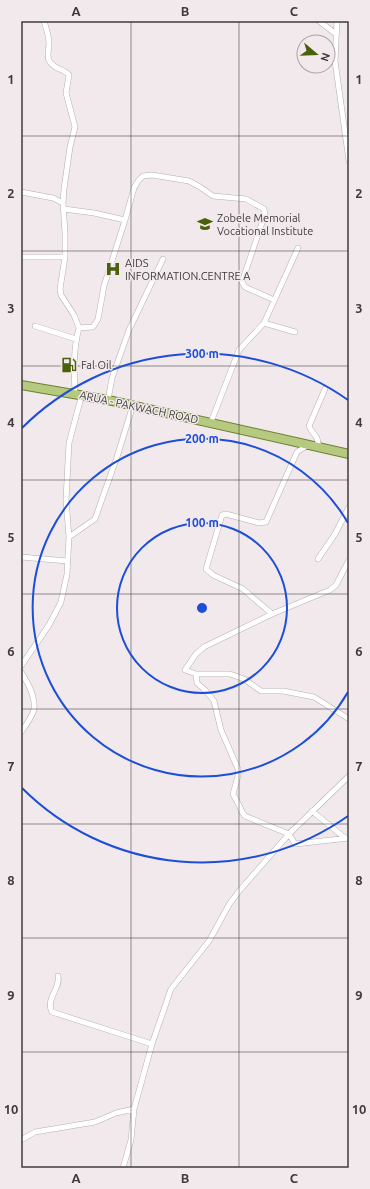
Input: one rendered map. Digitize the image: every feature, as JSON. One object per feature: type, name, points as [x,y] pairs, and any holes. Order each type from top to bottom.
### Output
[{"type":"main road","name":"ARUA - PAKWACH ROAD","points":[[21,385],[133,405],[349,454]]},
{"type":"street","points":[[21,666],[49,625],[61,602],[68,574],[67,561],[69,537],[66,500],[69,443],[78,394],[74,364],[76,339],[80,328],[60,292],[65,257],[63,203],[70,147],[75,125],[66,93],[68,75],[50,63],[48,57],[49,42],[44,21]]},
{"type":"street","points":[[319,21],[336,34]]},
{"type":"street","points":[[336,34],[337,21]]},
{"type":"street","points":[[336,68],[349,161]]},
{"type":"street","points":[[80,328],[93,327],[98,320],[104,286],[134,188],[143,176],[152,175],[189,181],[200,186],[213,196],[241,198],[264,209],[265,214],[242,282],[245,287],[274,300]]},
{"type":"street","points":[[21,192],[53,198],[63,203]]},
{"type":"street","points":[[64,209],[125,220]]},
{"type":"street","points":[[211,422],[239,350],[264,323],[298,248]]},
{"type":"street","points":[[22,257],[65,257]]},
{"type":"street","points":[[108,400],[112,378],[128,330],[162,259]]},
{"type":"street","points":[[264,323],[295,332]]},
{"type":"street","points":[[35,326],[76,339]]},
{"type":"street","points":[[319,447],[317,438],[310,426],[325,389]]},
{"type":"street","points":[[69,537],[95,519],[121,445],[133,405]]},
{"type":"street","points":[[272,614],[243,588],[213,575],[206,569],[222,515],[226,514],[259,523],[266,522],[297,452],[308,445]]},
{"type":"street","points":[[318,559],[332,539],[349,506]]},
{"type":"street","points":[[21,557],[67,561]]},
{"type":"street","points":[[349,560],[336,585],[330,590],[272,614],[200,650],[185,670],[196,674],[230,674],[244,679],[261,691],[283,691],[314,697],[349,719]]},
{"type":"street","points":[[21,672],[34,697],[34,708],[32,717],[21,732]]},
{"type":"street","points":[[196,674],[197,683],[214,701],[223,734],[238,769],[238,776],[233,793],[245,816],[289,834],[295,844],[347,838]]},
{"type":"street","points":[[123,1168],[131,1140],[134,1109],[152,1044],[172,988],[209,941],[235,896],[289,834],[349,776]]},
{"type":"street","points":[[312,812],[347,838]]},
{"type":"street","points":[[58,976],[58,983],[50,1002],[50,1009],[52,1012],[152,1044]]},
{"type":"street","points":[[21,1140],[35,1132],[95,1122],[134,1109]]},
{"type":"place","name":"Zobele Memorial Vocational Institute","points":[[205,224]]},
{"type":"place","name":"AIDS INFORMATION.CENTRE A","points":[[113,269]]},
{"type":"place","name":"Fal Oil","points":[[69,365]]}]
